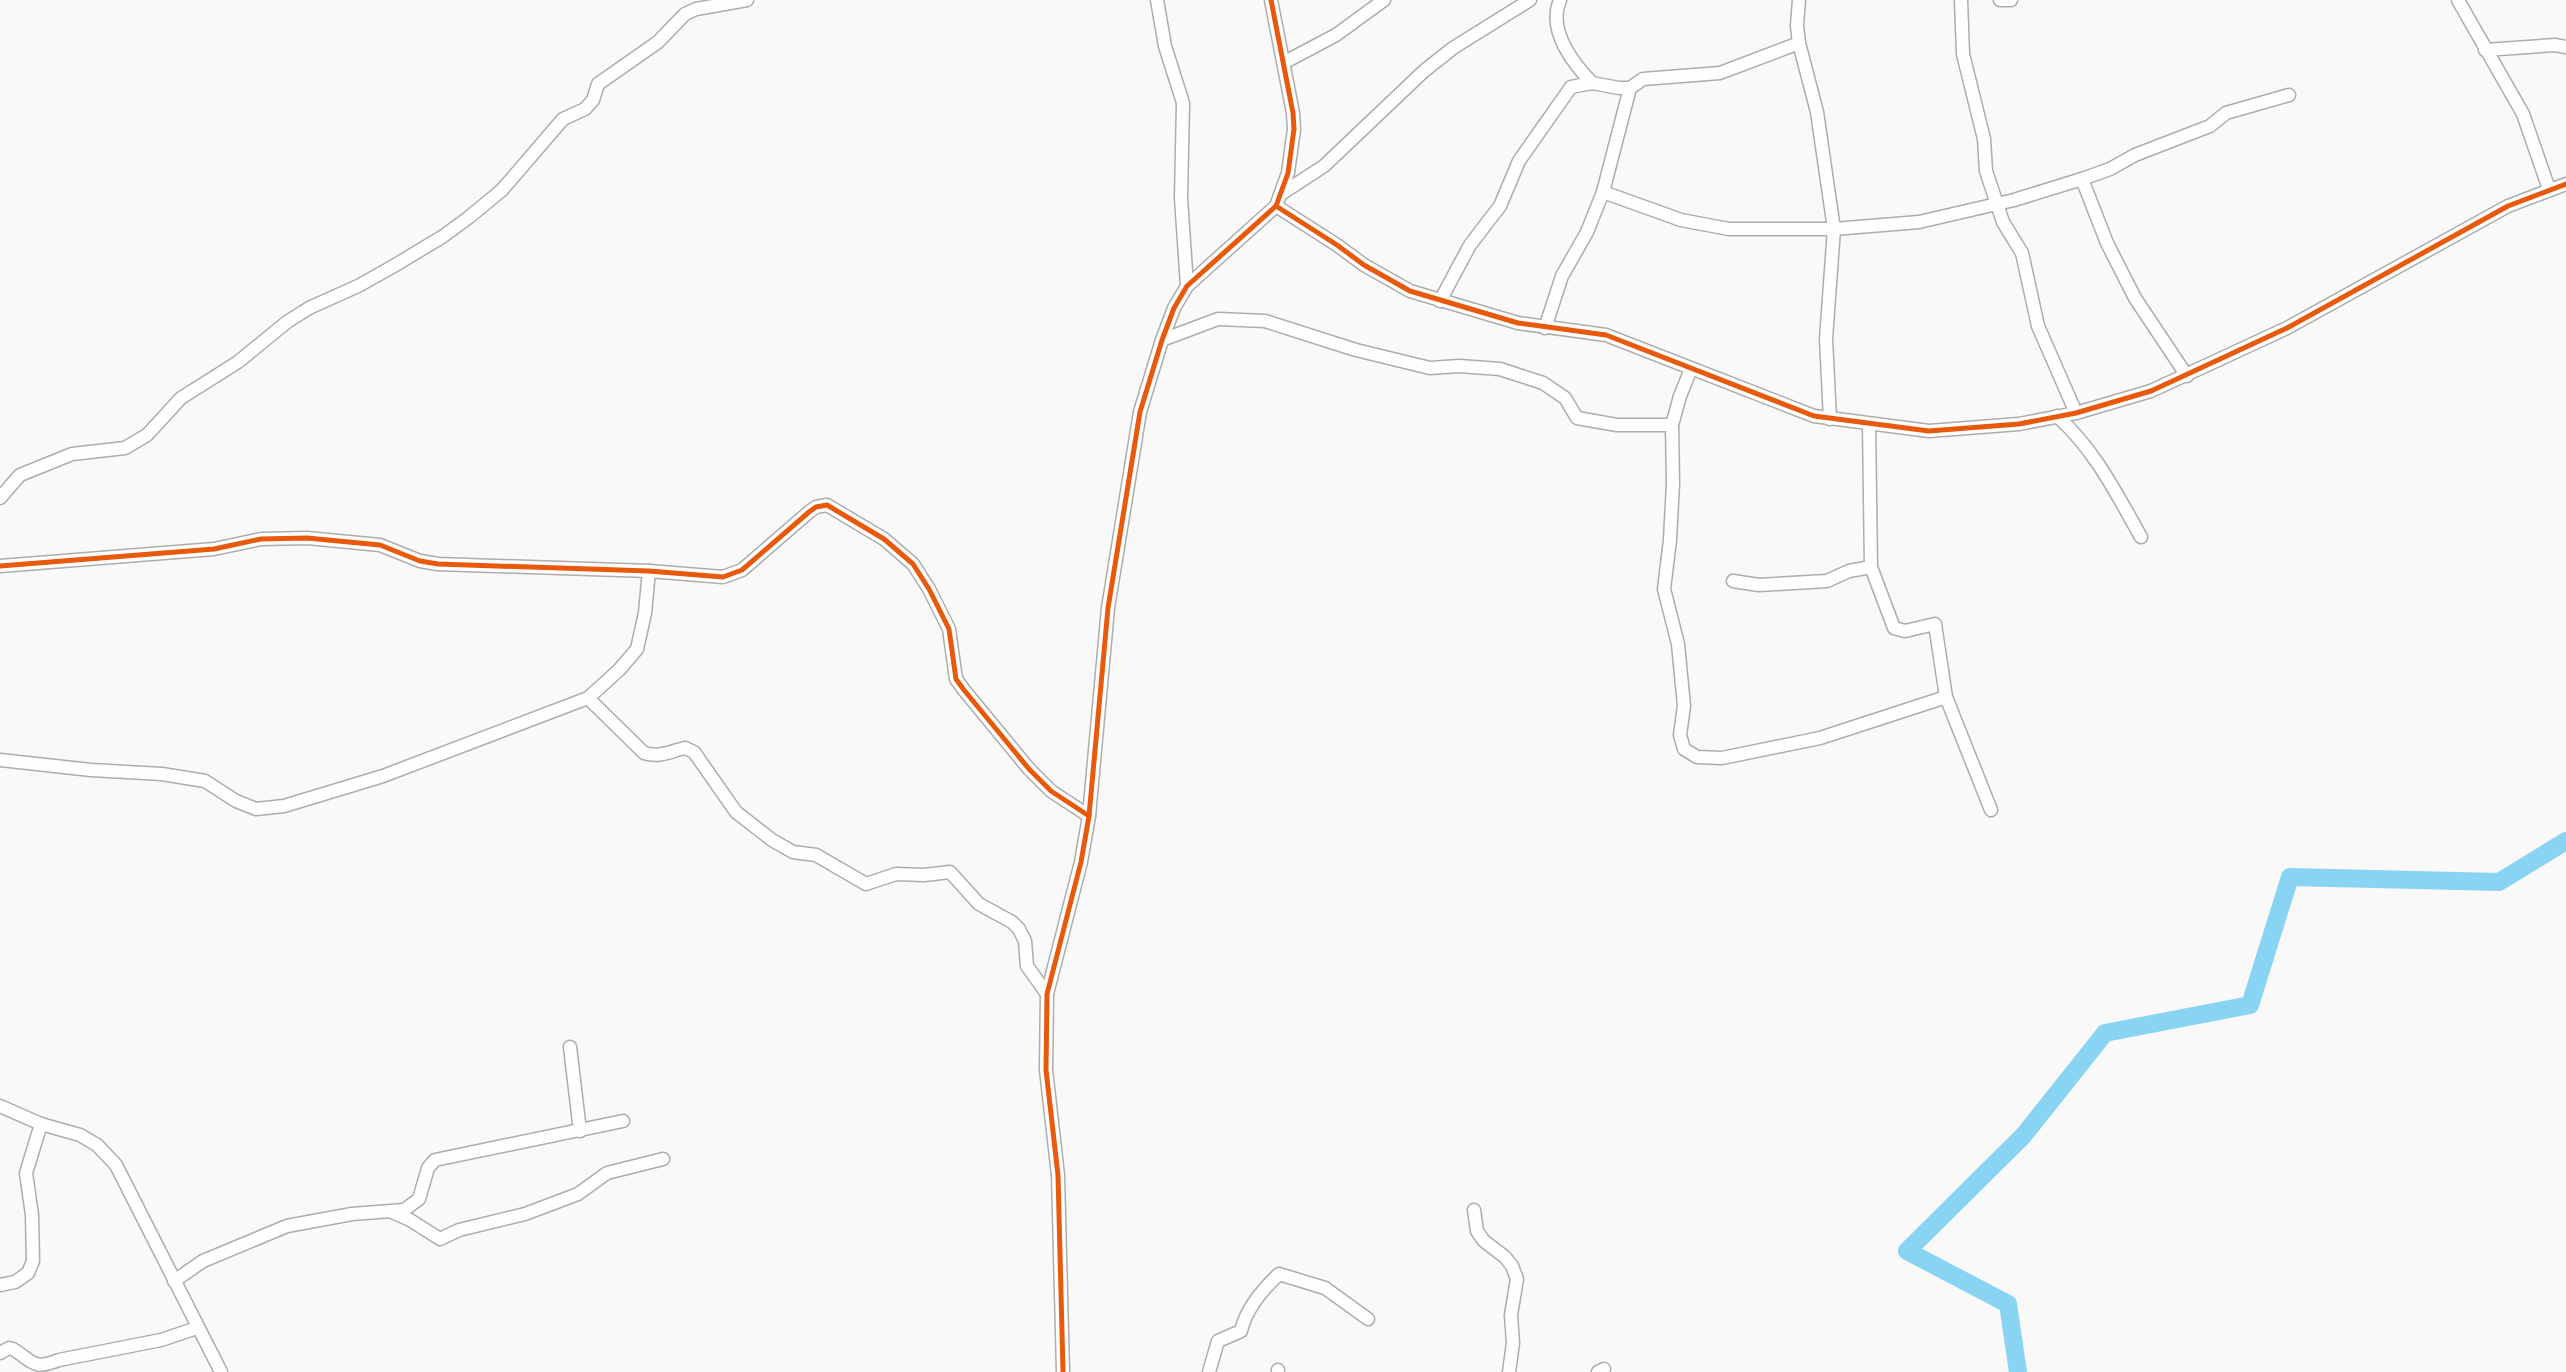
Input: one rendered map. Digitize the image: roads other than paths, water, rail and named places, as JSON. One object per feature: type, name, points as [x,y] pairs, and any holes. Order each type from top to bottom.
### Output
[{"type":"street","points":[[0,498],[20,476],[72,454],[125,448],[147,434],[180,398],[238,362],[287,322],[309,308],[358,286],[392,267],[442,237],[468,218],[502,190],[562,119],[585,109],[593,100],[598,84],[658,42],[686,14],[696,9],[747,0]]},
{"type":"street","points":[[1157,0],[1165,46],[1183,103],[1181,198],[1187,286]]},
{"type":"street","points":[[1063,1372],[1058,1175],[1046,1070],[1047,994],[1081,862],[1090,816],[1108,608],[1140,412],[1162,340],[1174,308],[1187,286],[1276,206],[1288,173],[1294,129],[1285,62],[1271,0]]},
{"type":"street","points":[[1285,62],[1336,35],[1384,0]]},
{"type":"street","points":[[1281,194],[1324,166],[1424,71],[1453,48],[1530,0]]},
{"type":"street","points":[[1560,0],[1556,14],[1564,47],[1574,64],[1592,83]]},
{"type":"street","points":[[1799,0],[1797,26],[1799,43],[1817,112],[1834,229],[1826,339],[1830,420]]},
{"type":"street","points":[[1961,0],[1963,54],[1984,139],[1986,171],[2003,222],[2022,253],[2038,326],[2076,412]]},
{"type":"street","points":[[2000,0],[2011,0]]},
{"type":"street","points":[[2458,0],[2523,114],[2549,189]]},
{"type":"street","points":[[1545,328],[1562,276],[1586,232],[1603,192],[1630,88],[1643,79],[1720,73],[1799,43]]},
{"type":"street","points":[[2485,50],[2555,45],[2566,47]]},
{"type":"street","points":[[1440,301],[1470,245],[1500,206],[1520,161],[1552,118],[1567,91],[1571,87],[1592,83],[1630,88]]},
{"type":"street","points":[[1603,192],[1681,220],[1729,229],[1834,229],[1919,222],[1997,203],[2082,179],[2110,169],[2135,155],[2210,126],[2226,113],[2289,95]]},
{"type":"street","points":[[2082,179],[2107,244],[2135,298],[2187,376]]},
{"type":"street","points":[[1276,206],[1364,265],[1410,290],[1440,301],[1518,323],[1606,335],[1783,405],[1830,420],[1929,432],[2002,426],[2076,412],[2151,391],[2187,376],[2287,328],[2500,210],[2549,189],[2566,184]]},
{"type":"street","points":[[1162,340],[1218,319],[1265,321],[1356,350],[1430,368],[1459,366],[1500,369],[1543,382],[1565,398],[1577,418],[1617,425],[1672,425]]},
{"type":"street","points":[[1691,369],[1680,396],[1672,425],[1673,483],[1670,540],[1664,589],[1678,644],[1684,706],[1680,735],[1684,749],[1698,757],[1722,758],[1820,738],[1946,697]]},
{"type":"street","points":[[2056,416],[2086,445],[2141,537]]},
{"type":"street","points":[[1869,424],[1871,568],[1894,628],[1905,630],[1935,624],[1946,697],[1991,810]]},
{"type":"street","points":[[0,566],[214,549],[261,539],[307,538],[380,545],[420,561],[438,564],[649,571],[723,577],[738,573],[816,507],[827,505],[837,509],[884,538],[913,564],[929,589],[949,629],[956,679],[1029,769],[1051,791],[1090,816]]},
{"type":"street","points":[[1733,581],[1760,585],[1826,581],[1849,571],[1871,568]]},
{"type":"street","points":[[0,760],[91,770],[171,775],[204,781],[236,801],[256,809],[284,806],[383,776],[588,698],[619,670],[636,649],[645,613],[649,571]]},
{"type":"street","points":[[588,698],[644,753],[653,755],[664,754],[685,748],[694,752],[736,812],[786,848],[816,856],[866,884],[896,874],[924,875],[950,872],[979,904],[1012,922],[1018,929],[1025,941],[1027,966],[1047,994]]},
{"type":"street","points":[[570,1047],[580,1131]]},
{"type":"street","points":[[0,1106],[41,1124],[80,1135],[97,1145],[116,1165],[221,1372]]},
{"type":"street","points":[[174,1281],[203,1261],[287,1226],[352,1214],[404,1210],[415,1204],[423,1191],[428,1168],[435,1160],[623,1122]]},
{"type":"street","points":[[0,1285],[15,1282],[28,1273],[33,1261],[32,1215],[26,1173],[41,1124]]},
{"type":"street","points":[[390,1212],[410,1220],[440,1239],[459,1230],[525,1214],[578,1194],[608,1173],[663,1159]]},
{"type":"street","points":[[1474,1210],[1477,1231],[1484,1241],[1505,1256],[1518,1279],[1511,1315],[1513,1343],[1509,1372]]},
{"type":"street","points":[[1209,1372],[1218,1341],[1241,1331],[1244,1319],[1258,1297],[1279,1274],[1324,1288],[1368,1319]]},
{"type":"street","points":[[0,1353],[9,1348],[13,1349],[36,1366],[43,1366],[59,1360],[161,1340],[198,1328]]},
{"type":"waterway","points":[[2018,1372],[2008,1304],[1907,1251],[2023,1136],[2105,1033],[2250,1005],[2290,877],[2499,882],[2566,841]]}]
